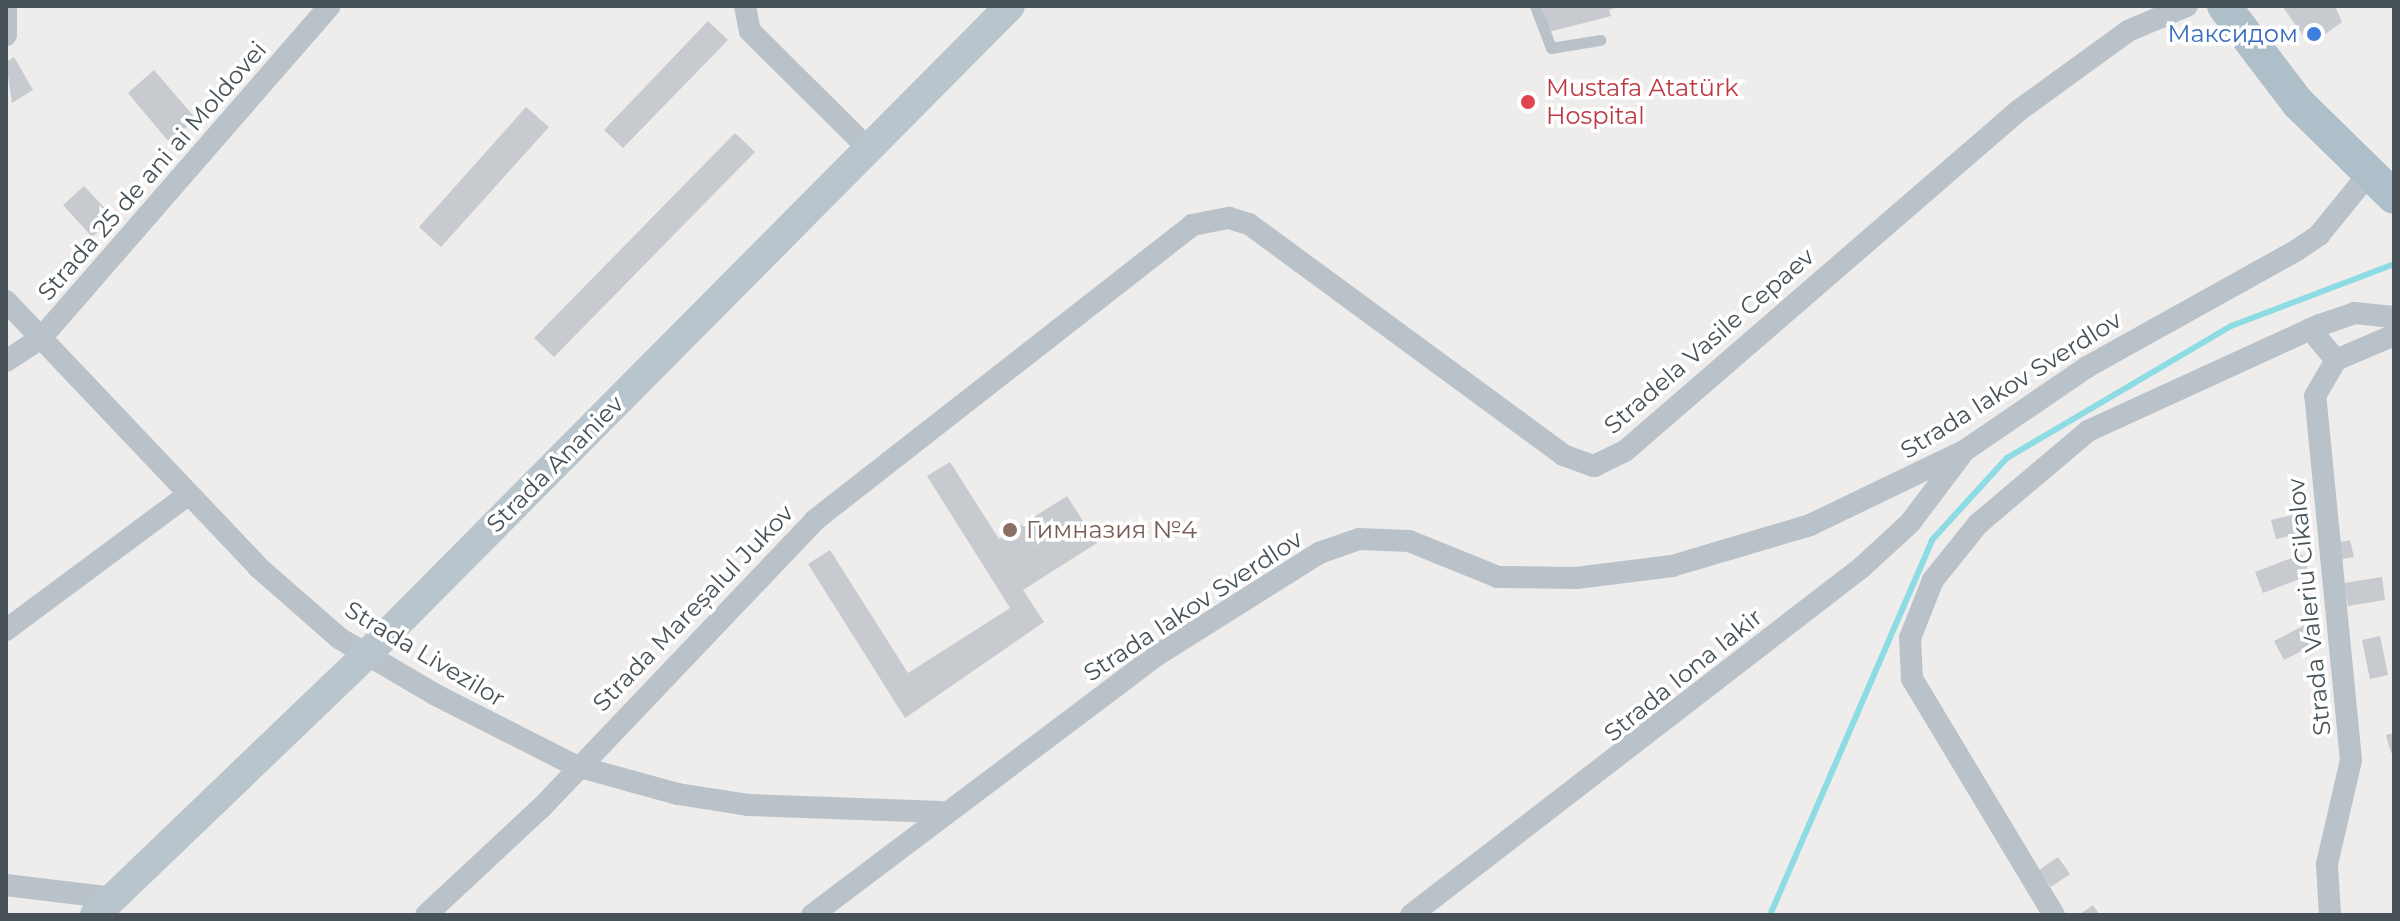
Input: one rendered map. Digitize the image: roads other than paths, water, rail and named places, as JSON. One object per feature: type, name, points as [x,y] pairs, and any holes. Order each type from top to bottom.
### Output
[{"type":"main road","points":[[2224,6],[2381,186]]},
{"type":"street","points":[[745,6],[750,31],[868,148]]},
{"type":"street","name":"Strada Ananiev","points":[[104,907],[366,655],[1010,6]]},
{"type":"street","name":"Stradela Vasile Cepaev","points":[[1212,218],[1249,224],[1563,455],[1594,466],[1625,451],[2018,111],[2128,31],[2187,6]]},
{"type":"street","points":[[6,8],[6,35]]},
{"type":"street","name":"Strada 25 de ani ai Moldovei","points":[[6,361],[41,338],[319,10]]},
{"type":"street","name":"Strada Iakov Sverdlov","points":[[812,915],[941,812],[1154,657],[1346,544],[1409,541],[1498,577],[1630,573],[1810,525],[1964,451],[2087,367],[2297,250],[2381,186]]},
{"type":"street","name":"Strada Mareșalul Jukov","points":[[426,915],[815,520],[1192,225],[1212,218]]},
{"type":"street","name":"Strada Livezilor","points":[[6,301],[185,497],[366,655],[576,766],[749,805],[941,812]]},
{"type":"street","points":[[2054,915],[1926,710],[1912,679],[1910,638],[1933,580],[2039,467],[2167,389],[2354,313],[2394,317]]},
{"type":"street","points":[[2310,329],[2336,360],[2394,335]]},
{"type":"street","name":"Strada Valeriu Cikalov","points":[[2330,915],[2327,864],[2351,760],[2315,396],[2336,360]]},
{"type":"street","name":"Strada Iona Iakir","points":[[1411,915],[1861,568],[1910,523],[1964,451]]},
{"type":"street","points":[[6,630],[185,497]]},
{"type":"street","points":[[6,885],[104,907]]},
{"type":"lane","points":[[1535,6],[1551,48],[1600,40]]},
{"type":"waterway","points":[[1770,915],[1932,540],[2007,458],[2231,326],[2394,264]]},
{"type":"place","name":"Максидом","points":[[2314,34]]},
{"type":"place","name":"Mustafa Atatürk Hospital","points":[[1528,102]]},
{"type":"place","name":"Гимназия №4","points":[[1010,530]]}]
